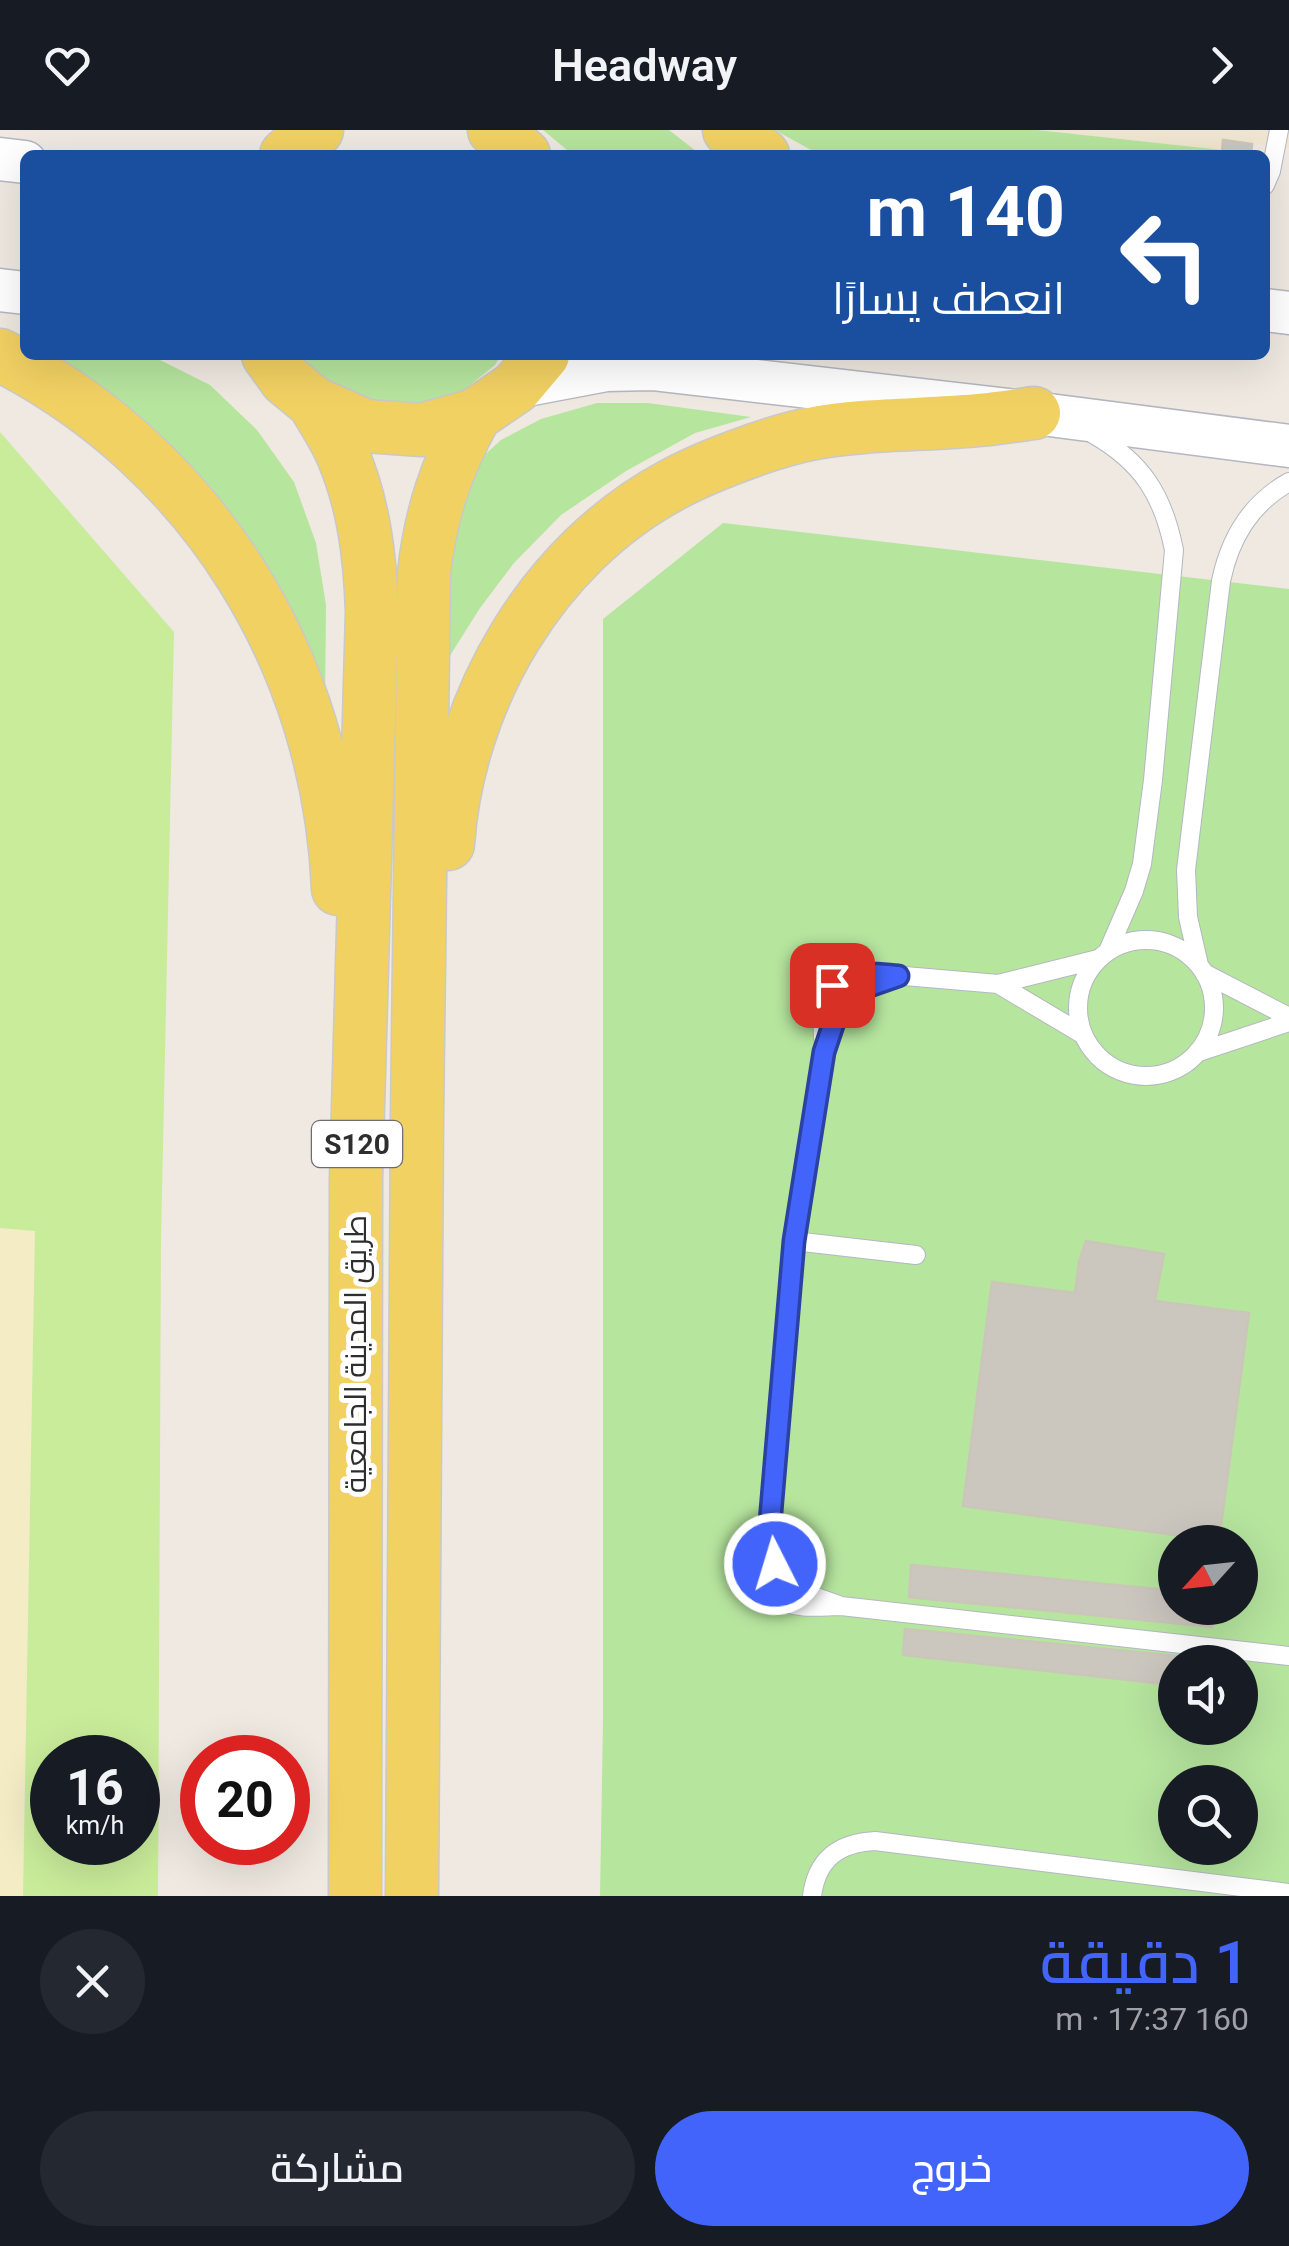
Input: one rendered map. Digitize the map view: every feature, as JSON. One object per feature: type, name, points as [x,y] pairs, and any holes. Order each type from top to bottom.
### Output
[{"type":"main road","points":[[496,130],[518,150]]},
{"type":"main road","points":[[729,130],[756,150]]},
{"type":"main road","points":[[0,355],[38,374],[95,412],[148,458],[195,508],[236,564],[270,624],[298,688],[318,754],[336,844],[341,977],[358,1105]]},
{"type":"main road","points":[[272,360],[286,380],[314,403],[366,426],[421,430],[512,386]]},
{"type":"main road","name":"طريق المدينة الجامعية","points":[[412,1896],[424,573],[439,491],[455,452],[512,386]]},
{"type":"main road","name":"طريق المدينة الجامعية","points":[[314,403],[341,451],[354,486],[370,557],[371,650],[358,1105],[355,1896]]},
{"type":"main road","points":[[417,1118],[434,1025],[450,810],[461,761],[498,665],[555,581],[629,512],[672,485],[765,446],[814,433],[864,427],[1048,415]]},
{"type":"street","points":[[512,386],[606,370],[652,369],[1289,446]]},
{"type":"lane","points":[[1270,172],[1280,130]]},
{"type":"lane","points":[[1048,415],[1116,447],[1138,468],[1156,492],[1168,520],[1174,550],[1142,864],[1128,904],[1079,994],[1082,1034],[1095,1055],[1115,1070],[1140,1077],[1162,1076],[1182,1067],[1199,1052],[1210,1034],[1215,1014],[1213,992],[1202,969],[1188,918],[1186,870],[1221,581],[1236,532],[1253,509],[1289,482]]},
{"type":"lane","points":[[1289,1019],[1202,969],[1184,951],[1166,942],[1146,940],[1126,942],[1103,955],[998,984],[858,972],[832,985],[822,1011],[824,1052],[794,1241],[770,1523],[759,1570],[774,1597],[789,1604],[841,1606],[1289,1656]]},
{"type":"lane","points":[[998,984],[1082,1034]]},
{"type":"lane","points":[[1199,1052],[1289,1019]]},
{"type":"lane","points":[[794,1241],[916,1254]]},
{"type":"lane","points":[[812,1896],[821,1866],[836,1851],[854,1842],[875,1841],[1289,1894]]},
{"type":"shaded area","points":[[1037,130],[1289,130],[1289,148],[1253,144],[1252,150]]},
{"type":"green space","points":[[543,130],[669,130],[695,150],[567,150]]},
{"type":"green space","points":[[775,130],[1037,130],[1222,150],[811,150]]},
{"type":"green space","points":[[58,360],[160,360],[210,385],[257,430],[294,482],[316,543],[326,605],[325,705],[116,400]]},
{"type":"green space","points":[[291,360],[498,360],[459,394],[400,412],[354,406]]},
{"type":"green space","points":[[597,403],[648,403],[751,417],[695,433],[626,471],[561,515],[514,563],[480,608],[438,682],[439,553],[469,469],[501,440],[541,419]]},
{"type":"green space","points":[[0,432],[174,632],[161,1241],[159,1735],[30,1735],[30,1865],[158,1865],[158,1896],[23,1896],[35,1231],[0,1228]]},
{"type":"green space","points":[[723,523],[1289,589],[1289,1896],[600,1896],[603,619]]},
{"type":"sand","points":[[0,1228],[35,1230],[23,1896],[0,1896]]},
{"type":"building","points":[[1223,140],[1252,144],[1251,150],[1222,150]]},
{"type":"building","points":[[1086,1241],[1164,1254],[1155,1301],[1249,1313],[1221,1525],[1158,1525],[1158,1533],[963,1506],[992,1282],[1075,1293]]},
{"type":"building","points":[[911,1565],[1158,1589],[1158,1622],[909,1597]]},
{"type":"building","points":[[905,1629],[1158,1654],[1158,1683],[903,1655]]},
{"type":"route","points":[[775,1564],[770,1523],[794,1241],[824,1052],[846,999],[858,990],[898,976],[858,972],[832,985]]}]
